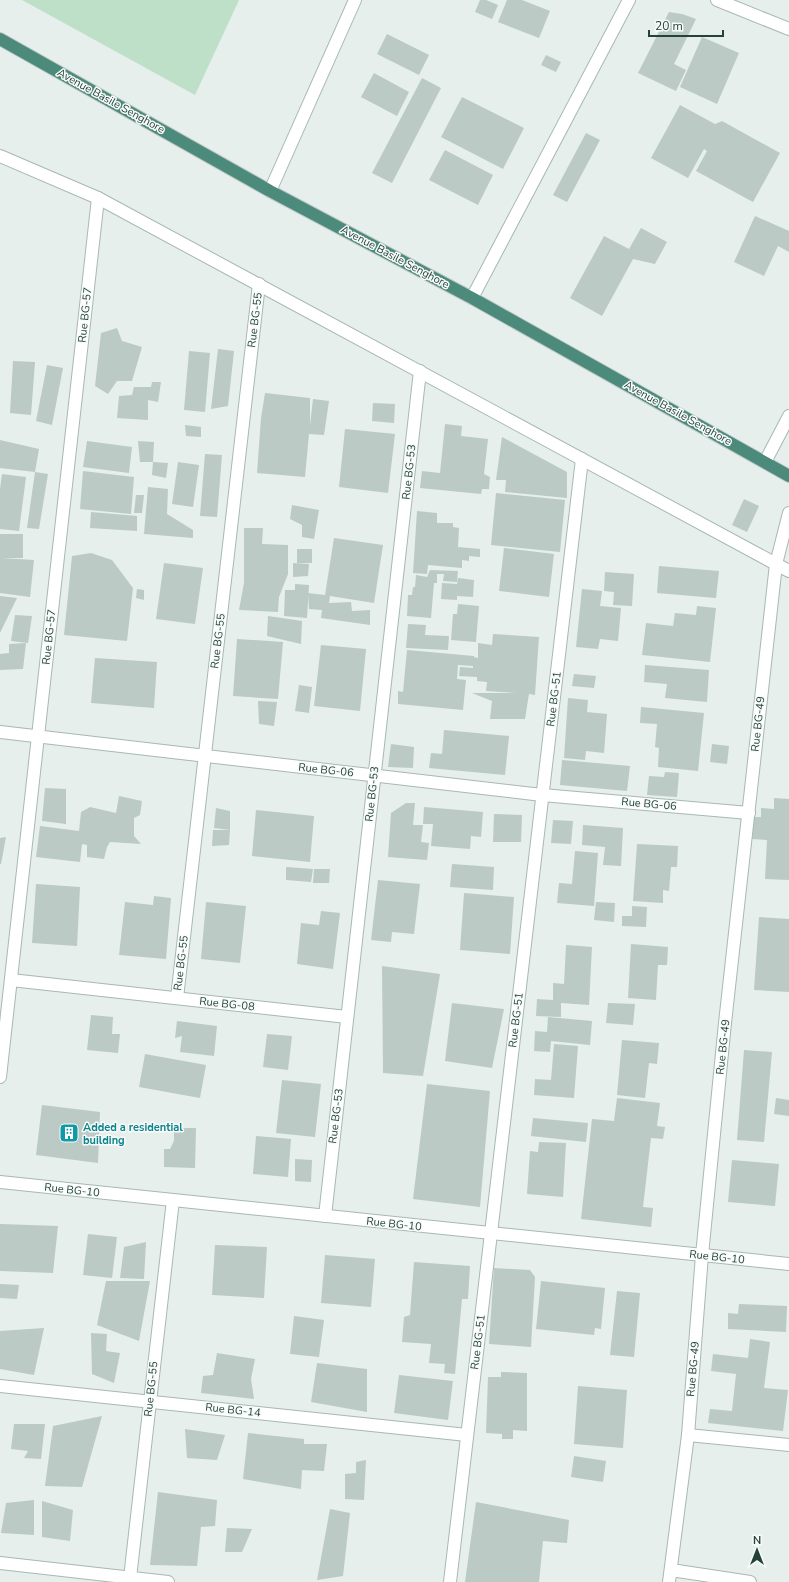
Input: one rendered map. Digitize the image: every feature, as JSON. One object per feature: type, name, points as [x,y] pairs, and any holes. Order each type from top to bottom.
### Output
[{"type":"highway","name":"Avenue Basile Senghore","points":[[0,39],[270,190],[472,298],[789,476]]},
{"type":"street","points":[[270,190],[355,0]]},
{"type":"street","points":[[472,298],[629,0]]},
{"type":"street","points":[[717,0],[789,29]]},
{"type":"street","points":[[0,156],[98,198],[789,571]]},
{"type":"street","name":"Rue BG-57","points":[[0,1076],[98,198]]},
{"type":"street","name":"Rue BG-55","points":[[177,998],[259,284]]},
{"type":"street","name":"Rue BG-53","points":[[325,1216],[420,372]]},
{"type":"street","points":[[765,462],[789,416]]},
{"type":"street","name":"Rue BG-51","points":[[450,1582],[582,459]]},
{"type":"street","name":"Rue BG-49","points":[[669,1582],[688,1435],[702,1255],[725,1023],[776,564],[789,513]]},
{"type":"street","name":"Rue BG-06","points":[[0,732],[542,795],[749,813]]},
{"type":"street","name":"Rue BG-08","points":[[11,980],[347,1017]]},
{"type":"street","name":"Rue BG-10","points":[[0,1182],[789,1264]]},
{"type":"street","name":"Rue BG-55","points":[[130,1578],[173,1200]]},
{"type":"street","name":"Rue BG-14","points":[[0,1386],[467,1435]]},
{"type":"street","points":[[688,1435],[789,1445]]},
{"type":"street","points":[[0,1563],[112,1579],[130,1578],[168,1582]]},
{"type":"street","points":[[671,1570],[750,1582]]},
{"type":"green space","points":[[22,0],[239,0],[195,95]]},
{"type":"building","points":[[480,0],[486,0],[498,5],[492,19],[475,12]]},
{"type":"building","points":[[507,0],[522,0],[550,11],[539,38],[498,22]]},
{"type":"building","points":[[669,12],[682,14],[696,19],[674,64],[686,70],[676,91],[638,73]]},
{"type":"building","points":[[387,34],[429,55],[419,75],[377,54]]},
{"type":"building","points":[[702,37],[739,53],[717,104],[680,87]]},
{"type":"building","points":[[546,55],[561,62],[556,72],[541,65]]},
{"type":"building","points":[[374,73],[409,92],[397,116],[361,97]]},
{"type":"building","points":[[422,78],[441,88],[392,183],[372,173]]},
{"type":"building","points":[[462,97],[524,128],[503,169],[441,137]]},
{"type":"building","points":[[680,105],[715,124],[722,121],[780,153],[753,202],[696,171],[707,151],[704,149],[688,178],[651,158]]},
{"type":"building","points":[[586,133],[600,140],[567,202],[553,195]]},
{"type":"building","points":[[445,150],[493,175],[478,205],[429,180]]},
{"type":"building","points":[[755,216],[789,231],[789,252],[778,246],[764,276],[734,262]]},
{"type":"building","points":[[641,228],[667,242],[655,264],[633,259],[602,316],[570,298],[604,236],[629,249]]},
{"type":"building","points":[[117,328],[122,341],[142,347],[132,381],[117,381],[108,394],[95,386],[101,333]]},
{"type":"building","points":[[218,349],[234,351],[228,406],[211,409]]},
{"type":"building","points":[[189,351],[210,353],[205,412],[184,410]]},
{"type":"building","points":[[13,361],[35,362],[31,415],[10,413]]},
{"type":"building","points":[[47,365],[63,368],[52,425],[36,421]]},
{"type":"building","points":[[152,382],[161,382],[158,402],[148,400],[148,420],[117,418],[119,396],[132,395],[134,387],[151,387]]},
{"type":"building","points":[[265,393],[310,398],[310,425],[313,399],[329,401],[324,435],[309,434],[305,477],[257,473],[261,418]]},
{"type":"building","points":[[373,403],[395,404],[394,423],[372,421]]},
{"type":"building","points":[[445,424],[462,426],[461,436],[488,439],[484,474],[490,477],[489,489],[482,489],[481,494],[420,488],[422,471],[440,473]]},
{"type":"building","points":[[185,425],[201,427],[201,437],[186,436]]},
{"type":"building","points":[[345,429],[395,434],[388,493],[339,487]]},
{"type":"building","points":[[502,437],[567,472],[567,498],[505,492],[506,480],[496,480]]},
{"type":"building","points":[[0,440],[39,449],[35,472],[0,468]]},
{"type":"building","points":[[87,441],[132,447],[129,473],[83,467]]},
{"type":"building","points":[[138,441],[154,442],[153,462],[140,462]]},
{"type":"building","points":[[205,454],[222,455],[217,517],[200,516]]},
{"type":"building","points":[[153,462],[168,463],[166,478],[152,475]]},
{"type":"building","points":[[178,462],[199,465],[193,507],[172,504]]},
{"type":"building","points":[[83,471],[134,477],[131,514],[80,509]]},
{"type":"building","points":[[35,472],[48,474],[39,529],[27,528]]},
{"type":"building","points":[[2,474],[26,477],[19,531],[0,529],[0,489]]},
{"type":"building","points":[[148,487],[168,489],[167,514],[193,530],[193,538],[144,534]]},
{"type":"building","points":[[496,493],[565,500],[560,552],[491,545]]},
{"type":"building","points":[[136,495],[144,495],[142,513],[134,513]]},
{"type":"building","points":[[744,499],[759,506],[747,532],[732,525]]},
{"type":"building","points":[[292,505],[319,510],[314,539],[302,537],[302,525],[290,519]]},
{"type":"building","points":[[417,511],[437,513],[437,523],[453,523],[453,527],[459,528],[458,547],[480,549],[480,557],[469,556],[469,561],[462,560],[462,568],[428,565],[427,574],[413,573]]},
{"type":"building","points":[[91,512],[137,516],[137,531],[90,528]]},
{"type":"building","points":[[244,528],[263,528],[262,544],[288,545],[288,574],[279,597],[278,612],[239,610],[244,583]]},
{"type":"building","points":[[0,534],[23,534],[23,558],[2,558],[34,560],[30,597],[0,593]]},
{"type":"building","points":[[334,538],[383,545],[374,603],[330,596],[329,603],[351,602],[352,611],[370,610],[370,625],[321,618],[322,610],[309,609],[308,593],[325,595]]},
{"type":"building","points":[[504,548],[554,554],[549,597],[499,591]]},
{"type":"building","points":[[297,549],[312,549],[312,563],[297,563]]},
{"type":"building","points":[[91,553],[112,560],[133,588],[127,641],[64,635],[72,556]]},
{"type":"building","points":[[164,563],[203,568],[195,624],[156,619]]},
{"type":"building","points":[[293,563],[309,564],[308,576],[293,577]]},
{"type":"building","points":[[659,566],[719,571],[716,598],[657,593]]},
{"type":"building","points":[[430,570],[458,571],[457,582],[443,581],[444,574],[437,574],[437,583],[434,583],[431,618],[407,616],[408,595],[412,595],[413,587],[415,587],[416,575],[427,577]]},
{"type":"building","points":[[605,572],[634,574],[632,606],[613,605],[614,592],[604,591]]},
{"type":"building","points":[[458,578],[474,580],[473,597],[457,596],[457,600],[441,599],[442,583],[457,584]]},
{"type":"building","points":[[295,584],[309,585],[307,618],[284,616],[285,590],[295,590]]},
{"type":"building","points":[[137,589],[144,590],[144,600],[136,598]]},
{"type":"building","points":[[582,589],[602,591],[600,606],[621,608],[618,641],[600,639],[598,649],[576,647]]},
{"type":"building","points":[[0,596],[17,598],[0,633]]},
{"type":"building","points":[[458,604],[479,606],[476,642],[451,640],[453,614],[457,614]]},
{"type":"building","points":[[697,606],[716,608],[710,662],[642,655],[646,623],[673,626],[675,613],[696,615]]},
{"type":"building","points":[[15,615],[32,616],[28,643],[11,641]]},
{"type":"building","points":[[268,616],[302,621],[301,644],[267,636]]},
{"type":"building","points":[[408,624],[426,625],[425,635],[449,636],[448,650],[406,648]]},
{"type":"building","points":[[493,634],[539,637],[535,695],[529,694],[525,719],[490,719],[492,701],[472,693],[517,693],[486,691],[487,682],[477,681],[477,677],[459,676],[460,667],[473,668],[473,666],[458,665],[457,679],[466,680],[463,710],[398,704],[398,691],[403,692],[407,650],[474,656],[478,658],[478,643],[492,645]]},
{"type":"building","points":[[237,639],[283,642],[278,699],[233,696]]},
{"type":"building","points":[[26,643],[23,669],[0,670],[0,654],[9,653],[9,644]]},
{"type":"building","points":[[321,645],[366,649],[360,711],[314,706]]},
{"type":"building","points":[[95,658],[157,662],[154,708],[91,703]]},
{"type":"building","points":[[645,665],[709,670],[707,702],[665,698],[667,684],[644,682]]},
{"type":"building","points":[[574,674],[596,676],[594,688],[572,686]]},
{"type":"building","points":[[299,685],[312,687],[309,713],[295,711]]},
{"type":"building","points":[[568,698],[588,700],[587,712],[607,714],[604,753],[586,751],[585,760],[564,758]]},
{"type":"building","points":[[258,701],[277,702],[274,726],[259,724]]},
{"type":"building","points":[[641,707],[704,713],[698,771],[658,767],[659,748],[655,747],[657,724],[640,723]]},
{"type":"building","points":[[444,730],[509,736],[505,775],[429,768],[431,753],[442,754]]},
{"type":"building","points":[[391,744],[414,747],[413,768],[388,767]]},
{"type":"building","points":[[712,744],[729,746],[727,764],[710,762]]},
{"type":"building","points":[[562,760],[630,766],[627,791],[560,785]]},
{"type":"building","points":[[665,772],[679,773],[677,797],[647,795],[649,776],[664,777]]},
{"type":"building","points":[[45,788],[66,789],[66,824],[42,821]]},
{"type":"building","points":[[119,796],[142,801],[140,815],[134,818],[134,836],[141,844],[110,842],[104,859],[87,857],[87,845],[82,844],[80,862],[36,857],[40,826],[79,831],[81,812],[90,807],[116,813]]},
{"type":"building","points":[[774,798],[789,799],[789,880],[765,879],[767,840],[752,839],[754,817],[761,817],[761,808],[774,809]]},
{"type":"building","points":[[406,803],[415,803],[413,825],[423,825],[421,842],[429,843],[427,860],[388,857],[391,813]]},
{"type":"building","points":[[424,807],[483,812],[481,837],[471,836],[470,849],[431,846],[433,824],[423,824]]},
{"type":"building","points":[[216,808],[230,811],[230,830],[214,828]]},
{"type":"building","points":[[256,810],[314,816],[310,862],[252,856]]},
{"type":"building","points":[[494,814],[522,815],[521,842],[493,842]]},
{"type":"building","points":[[553,820],[573,821],[571,844],[551,843]]},
{"type":"building","points":[[583,825],[623,828],[621,866],[603,865],[605,847],[582,845]]},
{"type":"building","points":[[213,830],[230,830],[229,845],[212,846]]},
{"type":"building","points":[[6,837],[1,864],[0,864],[0,838]]},
{"type":"building","points":[[637,844],[678,846],[677,867],[671,867],[669,891],[663,890],[663,903],[633,901]]},
{"type":"building","points":[[575,851],[598,853],[594,906],[557,903],[559,883],[572,884]]},
{"type":"building","points":[[452,864],[494,867],[493,890],[450,887]]},
{"type":"building","points":[[286,867],[313,869],[311,882],[286,880]]},
{"type":"building","points":[[314,869],[330,869],[329,883],[313,883]]},
{"type":"building","points":[[378,880],[420,884],[414,934],[392,932],[391,942],[371,940]]},
{"type":"building","points":[[36,884],[80,887],[77,946],[32,943]]},
{"type":"building","points":[[464,893],[514,897],[510,954],[460,950]]},
{"type":"building","points":[[154,896],[171,898],[166,959],[119,955],[125,902],[153,905]]},
{"type":"building","points":[[206,902],[246,906],[240,963],[201,959]]},
{"type":"building","points":[[596,902],[615,903],[614,922],[594,920]]},
{"type":"building","points":[[632,906],[647,907],[646,927],[622,926],[622,916],[632,916]]},
{"type":"building","points":[[321,911],[340,913],[333,969],[297,964],[301,923],[319,925]]},
{"type":"building","points":[[759,917],[789,919],[789,992],[754,990]]},
{"type":"building","points":[[631,944],[668,947],[667,965],[658,965],[656,1000],[628,998]]},
{"type":"building","points":[[566,945],[592,947],[589,1005],[561,1003],[561,1017],[536,1016],[537,999],[553,1000],[553,983],[564,984]]},
{"type":"building","points":[[382,966],[440,974],[423,1076],[383,1073]]},
{"type":"building","points":[[452,1003],[504,1009],[492,1068],[445,1061]]},
{"type":"building","points":[[608,1003],[635,1004],[633,1025],[606,1023]]},
{"type":"building","points":[[91,1015],[113,1017],[112,1034],[120,1034],[118,1053],[87,1050]]},
{"type":"building","points":[[548,1017],[592,1021],[590,1045],[551,1041],[550,1052],[534,1051],[535,1031],[547,1032]]},
{"type":"building","points":[[177,1021],[217,1026],[214,1056],[180,1052],[182,1036],[175,1038]]},
{"type":"building","points":[[267,1034],[292,1036],[288,1070],[263,1067]]},
{"type":"building","points":[[622,1040],[659,1043],[657,1064],[649,1063],[645,1098],[617,1095]]},
{"type":"building","points":[[554,1044],[578,1046],[574,1098],[534,1095],[535,1079],[551,1080]]},
{"type":"building","points":[[744,1050],[772,1052],[764,1142],[737,1140]]},
{"type":"building","points":[[145,1054],[206,1065],[200,1098],[139,1087]]},
{"type":"building","points":[[282,1080],[321,1084],[315,1137],[276,1133]]},
{"type":"building","points":[[427,1084],[490,1091],[480,1207],[413,1199]]},
{"type":"building","points":[[617,1098],[660,1103],[657,1126],[665,1127],[663,1139],[651,1138],[643,1207],[653,1208],[651,1227],[581,1219],[592,1119],[614,1121]]},
{"type":"building","points":[[776,1098],[789,1100],[789,1116],[774,1114]]},
{"type":"building","name":"Added a residential building","points":[[42,1105],[100,1112],[98,1163],[36,1155]]},
{"type":"building","points":[[533,1118],[588,1123],[586,1142],[531,1136]]},
{"type":"building","points":[[174,1128],[196,1128],[195,1168],[164,1167],[164,1149],[170,1149],[174,1141]]},
{"type":"building","points":[[256,1136],[291,1139],[288,1177],[253,1174]]},
{"type":"building","points":[[539,1142],[566,1143],[563,1197],[527,1194],[530,1151],[538,1152]]},
{"type":"building","points":[[295,1159],[312,1160],[311,1182],[295,1181]]},
{"type":"building","points":[[732,1160],[779,1164],[775,1206],[728,1202]]},
{"type":"building","points":[[0,1224],[58,1226],[53,1273],[0,1271]]},
{"type":"building","points":[[88,1234],[117,1237],[112,1278],[83,1275]]},
{"type":"building","points":[[146,1242],[144,1279],[120,1278],[124,1247]]},
{"type":"building","points":[[215,1245],[267,1247],[264,1298],[212,1295]]},
{"type":"building","points":[[325,1255],[375,1259],[371,1307],[321,1303]]},
{"type":"building","points":[[414,1262],[470,1266],[468,1299],[462,1299],[455,1374],[444,1373],[445,1364],[429,1363],[431,1344],[402,1342],[404,1317],[410,1315]]},
{"type":"building","points":[[494,1268],[530,1270],[535,1277],[531,1347],[489,1344]]},
{"type":"building","points":[[106,1281],[150,1281],[139,1341],[97,1325]]},
{"type":"building","points":[[541,1281],[605,1288],[601,1329],[595,1328],[594,1335],[536,1329]]},
{"type":"building","points":[[0,1284],[19,1285],[17,1299],[0,1298]]},
{"type":"building","points":[[617,1291],[640,1293],[634,1357],[610,1355]]},
{"type":"building","points":[[739,1304],[787,1306],[786,1332],[728,1329],[728,1313],[738,1314]]},
{"type":"building","points":[[294,1316],[324,1320],[319,1357],[290,1354]]},
{"type":"building","points":[[44,1328],[34,1375],[0,1369],[0,1331]]},
{"type":"building","points":[[91,1333],[107,1334],[106,1351],[120,1353],[114,1383],[92,1374]]},
{"type":"building","points":[[750,1339],[770,1342],[764,1388],[788,1390],[783,1431],[708,1423],[710,1409],[732,1411],[736,1374],[711,1371],[713,1354],[748,1358]]},
{"type":"building","points":[[217,1353],[255,1359],[251,1379],[254,1399],[201,1393],[203,1376],[213,1375]]},
{"type":"building","points":[[317,1363],[367,1369],[367,1412],[311,1402]]},
{"type":"building","points":[[501,1372],[527,1373],[527,1431],[513,1430],[513,1439],[502,1439],[502,1434],[486,1433],[488,1377],[501,1377]]},
{"type":"building","points":[[399,1375],[453,1381],[448,1420],[394,1413]]},
{"type":"building","points":[[578,1386],[627,1390],[623,1448],[574,1444]]},
{"type":"building","points":[[102,1416],[82,1487],[45,1486],[53,1426]]},
{"type":"building","points":[[14,1424],[45,1424],[41,1459],[24,1458],[28,1451],[11,1449]]},
{"type":"building","points":[[185,1429],[225,1435],[217,1460],[187,1458]]},
{"type":"building","points":[[248,1433],[304,1439],[304,1444],[327,1444],[324,1471],[302,1470],[301,1489],[243,1479]]},
{"type":"building","points":[[574,1456],[606,1461],[603,1482],[571,1477]]},
{"type":"building","points":[[366,1460],[364,1500],[345,1499],[345,1474],[356,1473],[356,1462]]},
{"type":"building","points":[[158,1492],[217,1500],[215,1526],[201,1527],[197,1566],[150,1565]]},
{"type":"building","points":[[34,1500],[34,1535],[1,1533],[6,1503]]},
{"type":"building","points":[[42,1501],[73,1510],[70,1541],[42,1537]]},
{"type":"building","points":[[476,1502],[569,1520],[567,1543],[543,1541],[539,1582],[465,1582]]},
{"type":"building","points":[[330,1509],[350,1513],[343,1576],[317,1580]]},
{"type":"building","points":[[227,1528],[252,1529],[242,1552],[225,1552]]},
{"type":"place","name":"Added a residential building","points":[[69,1133]]}]
